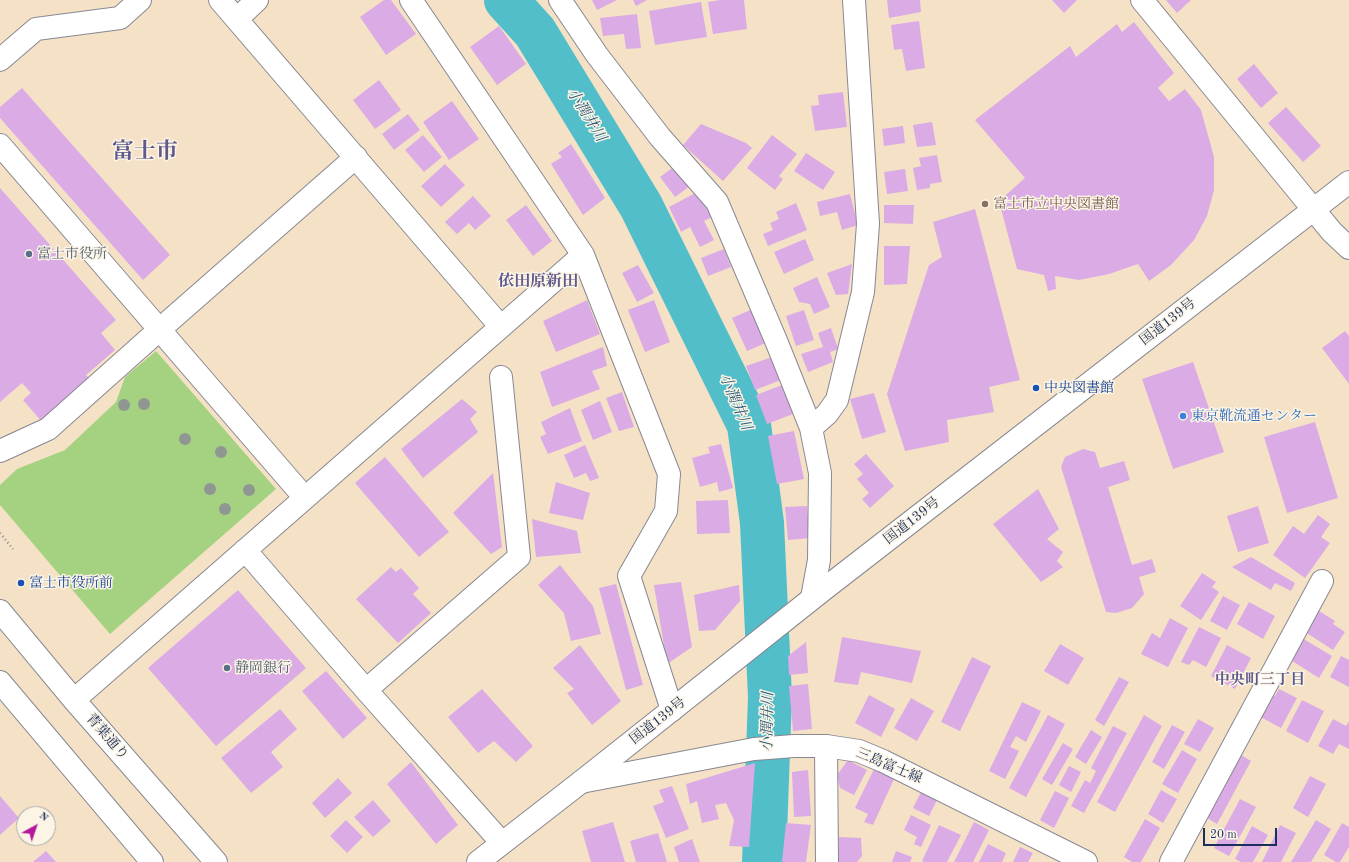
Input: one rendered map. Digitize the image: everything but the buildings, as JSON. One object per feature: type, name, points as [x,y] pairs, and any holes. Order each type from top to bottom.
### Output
[{"type":"main road","points":[[0,60],[36,29],[120,18],[140,0]]},
{"type":"main road","points":[[220,0],[501,327]]},
{"type":"main road","points":[[237,18],[256,0]]},
{"type":"main road","points":[[411,0],[583,255],[669,474],[666,510],[629,576],[672,710]]},
{"type":"main road","points":[[560,0],[597,55],[660,137],[717,202],[777,343],[811,428],[820,474],[818,560],[812,598]]},
{"type":"main road","points":[[811,428],[827,414],[837,400],[863,292],[868,224],[854,0]]},
{"type":"main road","points":[[1142,0],[1332,232],[1349,248]]},
{"type":"main road","points":[[0,145],[305,498]]},
{"type":"main road","points":[[0,451],[48,429],[356,157]]},
{"type":"main road","name":"国道139号","points":[[478,862],[812,598],[1349,182]]},
{"type":"main road","points":[[74,700],[583,255]]},
{"type":"main road","points":[[366,690],[519,557],[501,377]]},
{"type":"main road","points":[[245,550],[366,690],[502,843]]},
{"type":"main road","points":[[1171,862],[1322,581]]},
{"type":"main road","name":"青葉通り","points":[[0,611],[74,700],[216,862]]},
{"type":"main road","points":[[0,682],[152,862]]},
{"type":"main road","name":"三島富士線","points":[[581,782],[754,749],[794,746],[826,746],[859,751],[884,761],[1086,862]]},
{"type":"main road","points":[[826,746],[827,862]]},
{"type":"path","points":[[0,533],[13,549]]},
{"type":"green space","points":[[156,351],[276,489],[110,634],[0,505],[0,485],[17,469],[65,450],[116,402],[125,377]]},
{"type":"waterway","name":"小潤井川","points":[[506,0],[535,32],[641,206],[749,425],[762,523],[770,697],[764,862]]},
{"type":"place","name":"富士市立中央図書館","points":[[985,204]]},
{"type":"place","name":"富士市役所","points":[[29,254]]},
{"type":"place","name":"中央図書館","points":[[1036,388]]},
{"type":"place","name":"東京靴流通センター","points":[[1183,416]]},
{"type":"place","name":"富士市役所前","points":[[21,583]]},
{"type":"place","name":"静岡銀行","points":[[227,668]]},
{"type":"district","name":"富士市","points":[[145,152]]},
{"type":"district","name":"依田原新田","points":[[538,282]]},
{"type":"district","name":"中央町三丁目","points":[[1260,680]]}]
